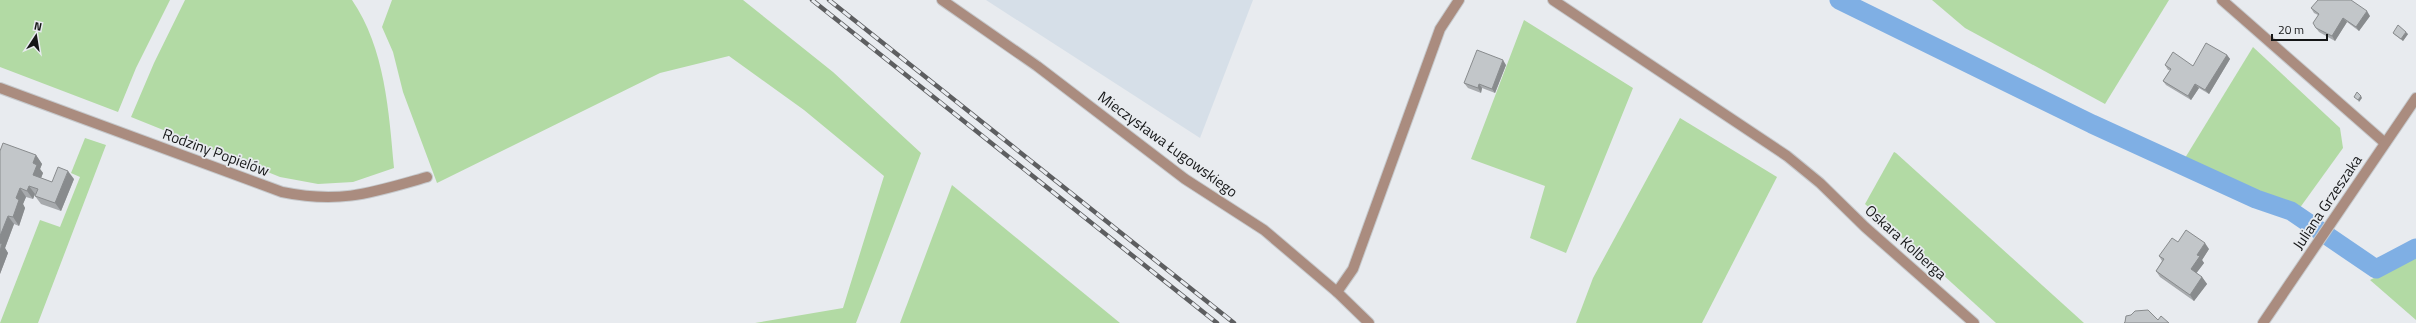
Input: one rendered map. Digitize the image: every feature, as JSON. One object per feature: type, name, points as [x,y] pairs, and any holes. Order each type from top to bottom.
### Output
[{"type":"street","name":"Mieczysława Ługowskiego","points":[[942,0],[1037,66],[1185,179],[1264,230],[1337,292],[1369,323]]},
{"type":"street","points":[[1337,292],[1353,269],[1440,29],[1459,0]]},
{"type":"street","name":"Oskara Kolberga","points":[[1553,0],[1787,156],[1820,183],[1865,227],[1974,323]]},
{"type":"street","points":[[2222,0],[2385,143]]},
{"type":"street","name":"Rodziny Popielów","points":[[0,88],[282,192],[302,196],[348,198],[427,177]]},
{"type":"street","name":"Juliana Grzeszaka","points":[[2263,323],[2416,98]]},
{"type":"shaded area","points":[[986,0],[1253,0],[1200,138]]},
{"type":"green space","points":[[0,0],[170,0],[136,68],[118,112],[0,67]]},
{"type":"green space","points":[[185,0],[352,0],[372,39],[384,81],[394,168],[353,182],[318,184],[280,177],[131,117],[154,63]]},
{"type":"green space","points":[[392,0],[743,0],[833,72],[921,153],[856,323],[755,323],[843,308],[884,176],[804,110],[729,56],[660,73],[437,183],[403,92],[393,52],[382,27]]},
{"type":"green space","points":[[1932,0],[2169,0],[2105,104],[1965,28]]},
{"type":"green space","points":[[1524,20],[1633,88],[1566,253],[1530,238],[1545,186],[1471,159]]},
{"type":"green space","points":[[2253,47],[2340,128],[2343,148],[2299,209],[2185,158]]},
{"type":"green space","points":[[1680,118],[1777,177],[1702,323],[1576,323],[1593,278]]},
{"type":"green space","points":[[85,138],[106,145],[38,323],[0,323],[40,220],[60,227],[80,177],[71,173]]},
{"type":"green space","points":[[1894,152],[2084,323],[1996,323],[1865,204]]},
{"type":"green space","points":[[952,185],[1120,323],[900,323]]},
{"type":"green space","points":[[2415,257],[2416,258],[2416,320],[2370,280]]},
{"type":"building","points":[[2318,0],[2351,0],[2367,11],[2356,27],[2343,18],[2332,36],[2316,28],[2313,23],[2319,14],[2311,8]]},
{"type":"building","points":[[2398,25],[2406,32],[2401,39],[2393,33]]},
{"type":"building","points":[[2206,43],[2227,55],[2205,90],[2195,84],[2188,96],[2163,81],[2171,69],[2165,65],[2173,52],[2193,66]]},
{"type":"building","points":[[1477,50],[1503,60],[1492,89],[1479,84],[1478,88],[1464,83]]},
{"type":"building","points":[[2357,92],[2361,96],[2358,100],[2354,97]]},
{"type":"building","points":[[3,143],[36,155],[33,163],[37,165],[33,175],[52,182],[58,167],[68,171],[55,203],[35,196],[38,189],[29,186],[27,191],[20,188],[16,198],[19,200],[13,217],[8,216],[0,236],[0,151]]},
{"type":"building","points":[[2186,230],[2205,243],[2197,255],[2200,256],[2191,269],[2202,277],[2190,295],[2156,271],[2164,259],[2159,256],[2172,238],[2178,242]]},
{"type":"building","points":[[2148,310],[2158,320],[2161,316],[2169,323],[2124,323],[2126,316],[2131,315],[2135,311]]},
{"type":"waterway","points":[[1839,0],[2092,124],[2256,199],[2291,211],[2376,269],[2416,248]]},
{"type":"railway","points":[[812,0],[1217,323]]},
{"type":"railway","points":[[829,0],[1234,323]]}]
